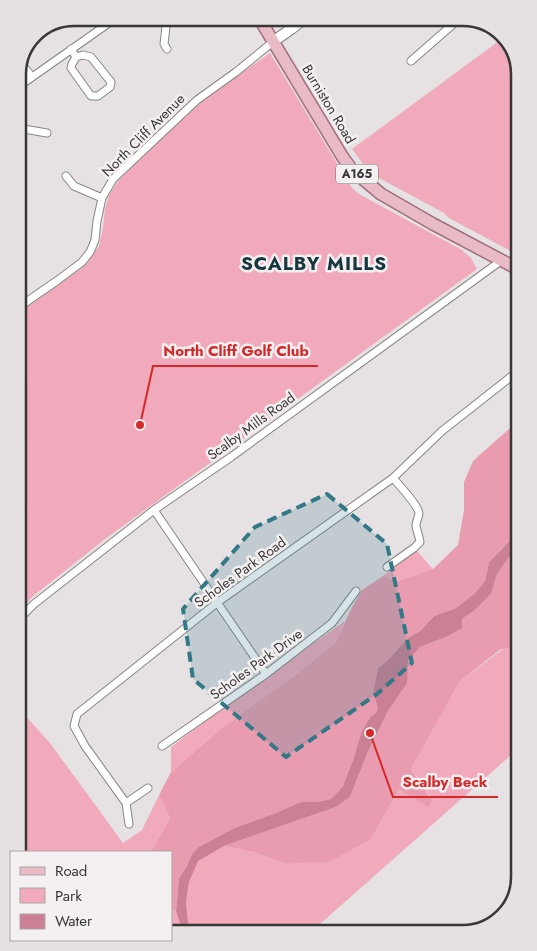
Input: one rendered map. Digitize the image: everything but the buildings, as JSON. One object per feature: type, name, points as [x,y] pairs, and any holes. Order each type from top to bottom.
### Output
[{"type":"main road","name":"Burniston Road","points":[[264,26],[352,170],[380,194],[511,265]]},
{"type":"street","points":[[26,81],[103,26]]},
{"type":"street","points":[[166,26],[164,44],[167,48]]},
{"type":"street","points":[[274,41],[296,26]]},
{"type":"street","points":[[411,61],[451,26]]},
{"type":"street","name":"North Cliff Avenue","points":[[26,302],[82,262],[90,252],[95,240],[102,198],[113,178],[197,100],[274,41]]},
{"type":"street","points":[[71,49],[76,57]]},
{"type":"street","points":[[83,55],[91,57],[111,82],[110,87],[98,96],[91,96],[72,68],[76,57],[83,55]]},
{"type":"street","points":[[27,69],[32,77]]},
{"type":"street","points":[[26,129],[47,133]]},
{"type":"street","points":[[66,176],[74,186],[102,198]]},
{"type":"street","name":"Scalby Mills Road","points":[[26,612],[154,510],[502,260]]},
{"type":"street","name":"Scholes Park Road","points":[[129,824],[126,803],[77,733],[74,726],[77,714],[218,602],[393,478],[442,431],[511,377]]},
{"type":"street","points":[[387,568],[420,542],[416,527],[416,519],[419,514],[417,507],[393,478]]},
{"type":"street","points":[[154,510],[266,674]]},
{"type":"street","name":"Scholes Park Drive","points":[[162,746],[266,674],[332,623],[356,591]]},
{"type":"street","points":[[126,803],[148,788]]},
{"type":"highlighted area","points":[[327,494],[387,544],[412,663],[377,694],[286,757],[193,679],[183,609],[255,527]]},
{"type":"green space","points":[[498,42],[506,53],[511,75],[511,251],[379,178],[366,168],[352,149]]},
{"type":"green space","points":[[270,53],[352,188],[359,194],[462,250],[471,258],[477,269],[105,539],[32,597],[26,604],[26,307],[79,270],[88,261],[99,246],[109,195],[118,181],[193,107]]},
{"type":"green space","points":[[416,550],[433,569],[398,581],[383,576]]},
{"type":"green space","points":[[345,621],[336,642],[301,672],[222,728],[171,772],[171,747],[229,703]]},
{"type":"green space","points":[[511,648],[511,755],[319,925],[188,925],[186,903],[189,882],[197,861],[224,846],[253,852],[284,863],[371,839],[399,789],[432,799],[411,769],[460,681],[503,649]]},
{"type":"green space","points":[[26,717],[50,743],[123,843],[142,830],[159,795],[170,818],[152,851],[26,851]]},
{"type":"green space","points":[[172,909],[176,911],[180,925],[172,925]]},
{"type":"shaded area","points":[[511,429],[511,539],[489,562],[485,581],[475,593],[456,608],[434,616],[420,631],[408,638],[378,668],[373,692],[379,708],[370,717],[361,733],[343,786],[331,799],[317,802],[301,802],[192,854],[179,878],[176,911],[172,909],[172,851],[152,851],[170,818],[159,795],[171,772],[222,728],[300,672],[336,642],[362,590],[383,576],[398,581],[433,569],[458,545],[464,510],[464,482],[473,461]]},
{"type":"shaded area","points":[[510,556],[511,648],[501,649],[460,681],[411,769],[432,800],[429,807],[399,789],[371,839],[329,862],[284,863],[253,852],[224,846],[336,807],[350,797],[367,754],[388,711],[406,683],[408,661],[420,647],[446,637],[462,619],[475,610],[491,594],[497,574]]},
{"type":"water","points":[[511,539],[511,555],[497,574],[491,594],[475,610],[462,619],[462,628],[446,637],[420,647],[408,661],[407,683],[388,711],[367,754],[350,797],[336,807],[224,846],[198,861],[189,882],[186,902],[188,925],[180,925],[176,911],[179,878],[192,854],[199,847],[235,828],[301,802],[317,802],[331,799],[343,786],[361,733],[370,717],[376,713],[378,708],[373,692],[378,668],[408,638],[420,631],[434,616],[456,608],[475,593],[485,581],[489,562]]},
{"type":"place","name":"North Cliff Golf Club","points":[[140,425]]},
{"type":"place","name":"Scalby Beck","points":[[370,733]]},
{"type":"district","name":"SCALBY MILLS","points":[[314,263]]}]
